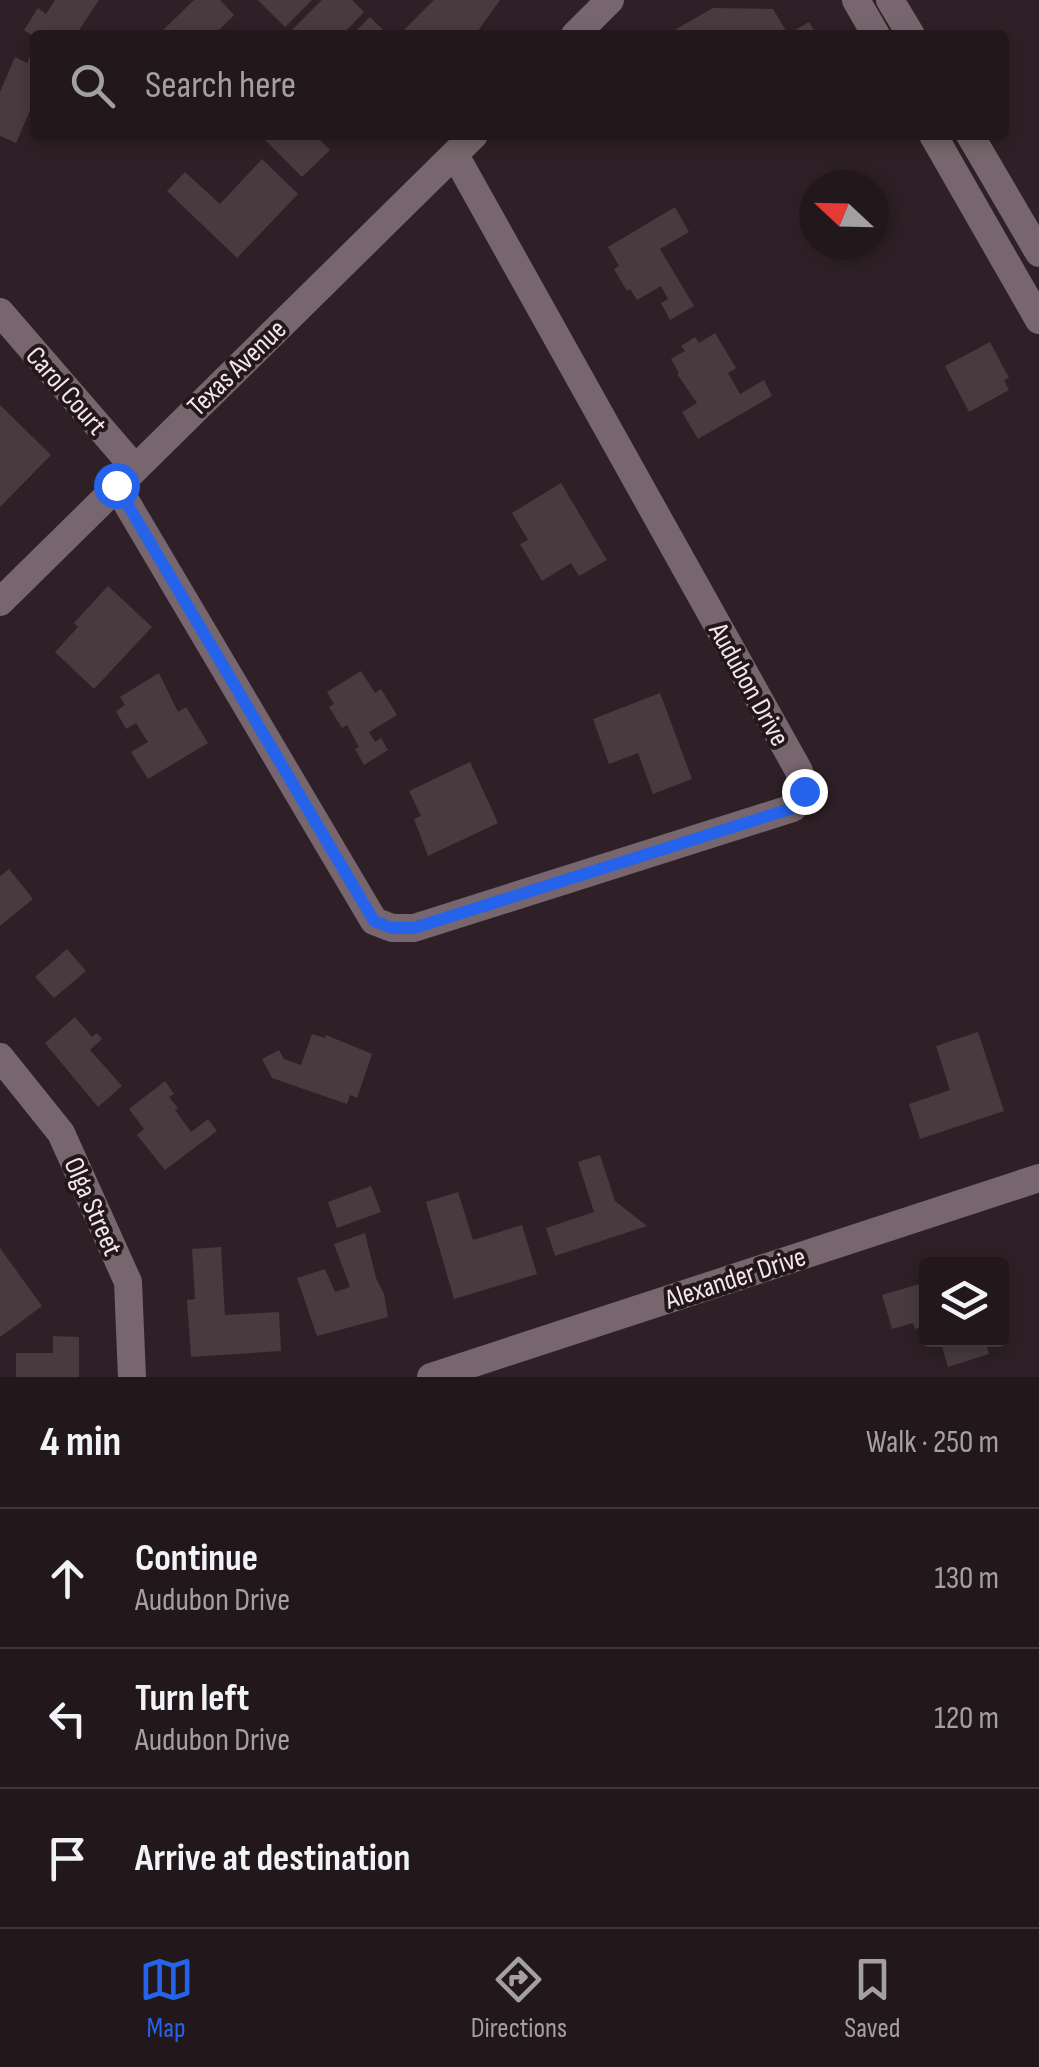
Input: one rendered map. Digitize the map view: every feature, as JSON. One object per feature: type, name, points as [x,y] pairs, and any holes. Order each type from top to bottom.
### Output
[{"type":"street","points":[[580,30],[610,0]]},
{"type":"street","points":[[856,0],[873,30]]},
{"type":"street","points":[[890,0],[908,30]]},
{"type":"street","points":[[936,140],[1039,320]]},
{"type":"street","points":[[973,140],[1039,253]]},
{"type":"street","name":"Texas Avenue","points":[[0,602],[464,145]]},
{"type":"street","name":"Audubon Drive","points":[[125,476],[374,921],[392,928],[414,928],[793,808],[804,791],[799,771],[464,145]]},
{"type":"street","name":"Carol Court","points":[[0,312],[125,476]]},
{"type":"street","name":"Olga Street","points":[[0,1057],[61,1133],[128,1282],[132,1377]]},
{"type":"street","name":"Alexander Drive","points":[[431,1377],[1039,1178]]},
{"type":"building","points":[[55,0],[99,0],[79,30],[30,30],[30,34],[24,30],[38,8],[46,14]]},
{"type":"building","points":[[194,0],[220,0],[234,15],[219,30],[163,30]]},
{"type":"building","points":[[258,0],[312,0],[285,27]]},
{"type":"building","points":[[322,0],[352,0],[364,12],[347,30],[292,30]]},
{"type":"building","points":[[434,0],[500,0],[479,30],[404,30]]},
{"type":"building","points":[[713,8],[773,9],[786,30],[675,30]]},
{"type":"building","points":[[370,17],[383,30],[357,30]]},
{"type":"building","points":[[809,22],[814,30],[795,30]]},
{"type":"building","points":[[30,56],[30,111],[16,143],[0,136],[0,92],[15,57],[27,63]]},
{"type":"building","points":[[265,140],[320,140],[330,150],[302,177]]},
{"type":"building","points":[[262,159],[298,194],[237,258],[167,191],[185,172],[220,204]]},
{"type":"building","points":[[675,207],[689,232],[660,249],[694,306],[670,320],[661,303],[668,299],[661,286],[637,300],[614,269],[619,266],[608,247]]},
{"type":"building","points":[[715,333],[736,368],[728,373],[740,394],[764,380],[772,396],[698,439],[682,412],[697,403],[671,359],[685,351],[681,346],[695,337],[699,343]]},
{"type":"building","points":[[990,342],[1009,378],[1004,380],[1009,390],[969,412],[945,366]]},
{"type":"building","points":[[0,405],[51,455],[0,507]]},
{"type":"building","points":[[561,483],[607,560],[579,576],[571,563],[542,581],[520,544],[528,540],[512,513]]},
{"type":"building","points":[[108,586],[152,627],[94,689],[55,652],[78,627],[74,623]]},
{"type":"building","points":[[361,671],[375,693],[381,689],[397,715],[369,732],[375,742],[381,738],[388,750],[364,765],[347,725],[342,728],[329,707],[334,704],[327,692]]},
{"type":"building","points":[[159,673],[178,712],[186,707],[208,743],[148,779],[131,752],[148,742],[136,723],[126,729],[116,711],[125,705],[120,697]]},
{"type":"building","points":[[660,693],[692,779],[653,794],[638,753],[609,764],[593,719]]},
{"type":"building","points":[[470,762],[498,823],[428,856],[414,819],[421,816],[409,791]]},
{"type":"building","points":[[9,869],[33,899],[0,926],[0,876]]},
{"type":"building","points":[[67,949],[86,971],[54,998],[35,977]]},
{"type":"building","points":[[75,1017],[92,1037],[97,1033],[102,1039],[90,1050],[122,1086],[98,1107],[45,1043]]},
{"type":"building","points":[[978,1032],[1004,1111],[920,1139],[909,1104],[950,1090],[936,1046]]},
{"type":"building","points":[[312,1034],[325,1038],[326,1035],[372,1054],[357,1098],[350,1095],[347,1104],[272,1078],[262,1059],[279,1050],[284,1059],[301,1065]]},
{"type":"building","points":[[165,1081],[174,1094],[169,1097],[178,1108],[175,1110],[191,1132],[208,1119],[217,1131],[165,1170],[137,1135],[144,1129],[129,1109]]},
{"type":"building","points":[[600,1155],[615,1201],[647,1226],[555,1256],[546,1228],[594,1212],[578,1162]]},
{"type":"building","points":[[371,1186],[381,1212],[337,1228],[328,1202]]},
{"type":"building","points":[[458,1192],[473,1240],[522,1225],[537,1274],[454,1299],[426,1202]]},
{"type":"building","points":[[365,1233],[388,1317],[317,1336],[297,1278],[325,1269],[335,1292],[350,1287],[334,1244]]},
{"type":"building","points":[[221,1247],[225,1315],[279,1312],[281,1351],[191,1357],[187,1300],[195,1299],[192,1249]]},
{"type":"building","points":[[0,1248],[42,1306],[0,1337]]},
{"type":"building","points":[[919,1284],[919,1328],[915,1329],[913,1323],[892,1329],[882,1295]]},
{"type":"building","points":[[53,1336],[79,1337],[79,1377],[16,1377],[16,1353],[53,1353]]},
{"type":"building","points":[[942,1347],[987,1347],[989,1354],[948,1367]]},
{"type":"route","points":[[116,485],[374,921],[392,928],[414,928],[793,808],[804,791]]}]
